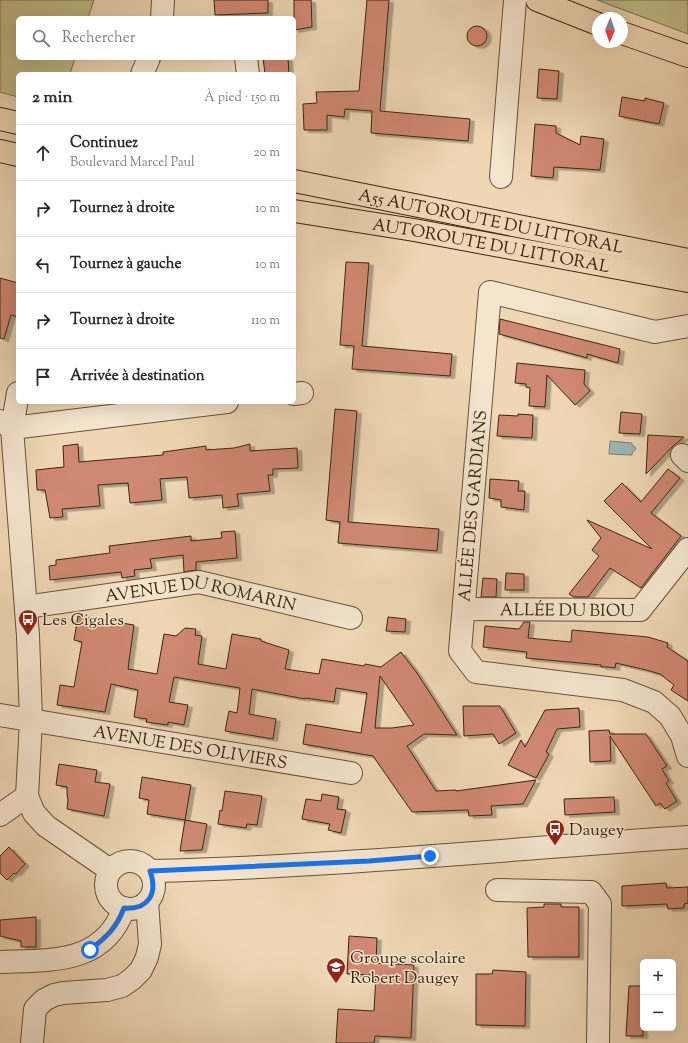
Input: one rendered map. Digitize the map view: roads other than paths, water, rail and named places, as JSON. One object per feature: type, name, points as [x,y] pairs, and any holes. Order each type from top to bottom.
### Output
[{"type":"main road","points":[[546,2],[592,21]]},
{"type":"main road","points":[[628,35],[688,56]]},
{"type":"main road","points":[[0,119],[16,123]]},
{"type":"main road","points":[[0,151],[16,155]]},
{"type":"main road","name":"A55 AUTOROUTE DU LITTORAL","points":[[296,181],[688,260]]},
{"type":"main road","name":"AUTOROUTE DU LITTORAL","points":[[296,211],[414,230],[688,281]]},
{"type":"street","points":[[162,0],[162,16]]},
{"type":"street","points":[[501,176],[515,0]]},
{"type":"street","points":[[143,72],[149,60]]},
{"type":"street","points":[[246,60],[248,72]]},
{"type":"street","name":"ALLÉE DES GARDIANS","points":[[688,326],[655,332],[490,292],[460,651],[476,672],[623,690],[654,702],[670,716],[682,736],[688,756]]},
{"type":"street","points":[[16,398],[6,424],[26,607],[31,720],[27,796],[34,813],[46,826],[110,870]]},
{"type":"street","points":[[6,424],[207,404]]},
{"type":"street","name":"ALLÉE DU BIOU","points":[[464,609],[640,610],[688,549]]},
{"type":"street","name":"AVENUE DU ROMARIN","points":[[26,607],[199,582],[351,618]]},
{"type":"street","name":"AVENUE DES OLIVIERS","points":[[0,715],[117,736],[351,773]]},
{"type":"street","points":[[0,815],[27,796]]},
{"type":"street","points":[[150,871],[369,861],[688,837]]},
{"type":"street","points":[[128,860],[137,861],[150,871],[154,881],[153,892],[147,902],[136,908],[124,908],[117,905],[107,894],[106,880],[110,870],[118,864],[128,860]]},
{"type":"street","points":[[497,890],[591,892],[600,904],[598,1043]]},
{"type":"street","points":[[32,1043],[35,1009],[44,1000],[54,995],[63,993],[107,990],[122,986],[141,970],[147,957],[150,944],[147,902]]},
{"type":"street","points":[[0,962],[67,958],[90,950],[105,938],[119,922],[124,908]]},
{"type":"water","points":[[610,441],[632,443],[632,445],[636,448],[632,455],[609,454]]},
{"type":"place","name":"Les Cigales","points":[[28,636]]},
{"type":"place","name":"Daugey","points":[[555,846]]},
{"type":"place","name":"Groupe scolaire Robert Daugey","points":[[336,984]]}]
